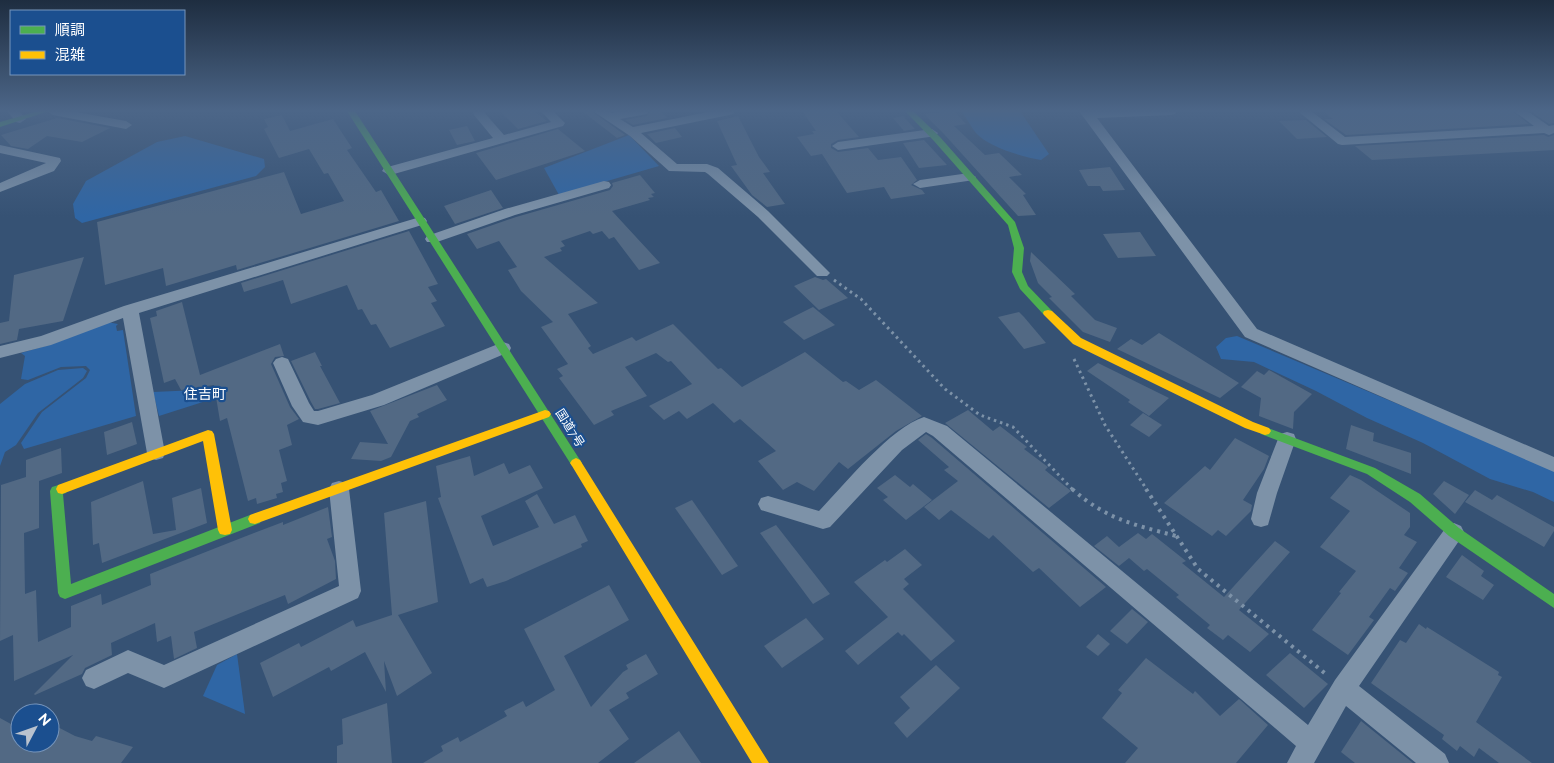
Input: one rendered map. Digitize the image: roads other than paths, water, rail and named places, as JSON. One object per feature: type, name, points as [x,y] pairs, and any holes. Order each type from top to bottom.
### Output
[{"type":"main road","name":"国道7号","points":[[374,147],[545,414],[761,763]]},
{"type":"main road","points":[[943,147],[1012,224],[1019,248],[1017,272],[1024,288],[1061,327],[1077,340],[1249,425],[1371,471],[1415,498],[1454,532],[1554,602]]},
{"type":"main road","points":[[225,530],[208,434],[56,491],[65,593],[225,530],[545,414]]},
{"type":"street","points":[[389,171],[474,147]]},
{"type":"street","points":[[649,147],[674,168],[707,168],[713,171],[763,214],[822,273]]},
{"type":"street","points":[[1111,147],[1251,333],[1554,465]]},
{"type":"street","points":[[0,149],[54,161],[49,168],[0,188]]},
{"type":"street","points":[[920,184],[969,177]]},
{"type":"street","points":[[432,239],[510,212],[604,185]]},
{"type":"street","points":[[0,352],[45,341],[130,310],[420,221]]},
{"type":"street","points":[[130,310],[156,453]]},
{"type":"street","points":[[282,363],[300,406],[309,417],[318,418],[378,400],[503,348]]},
{"type":"street","points":[[768,504],[823,521],[895,445],[924,424],[940,431],[1305,753],[1343,688],[1454,532]]},
{"type":"street","points":[[1261,519],[1267,493],[1287,439]]},
{"type":"street","points":[[94,678],[128,662],[164,676],[350,591],[340,489]]},
{"type":"street","points":[[1343,688],[1436,763]]},
{"type":"district","name":"住吉町","points":[[205,394]]}]
